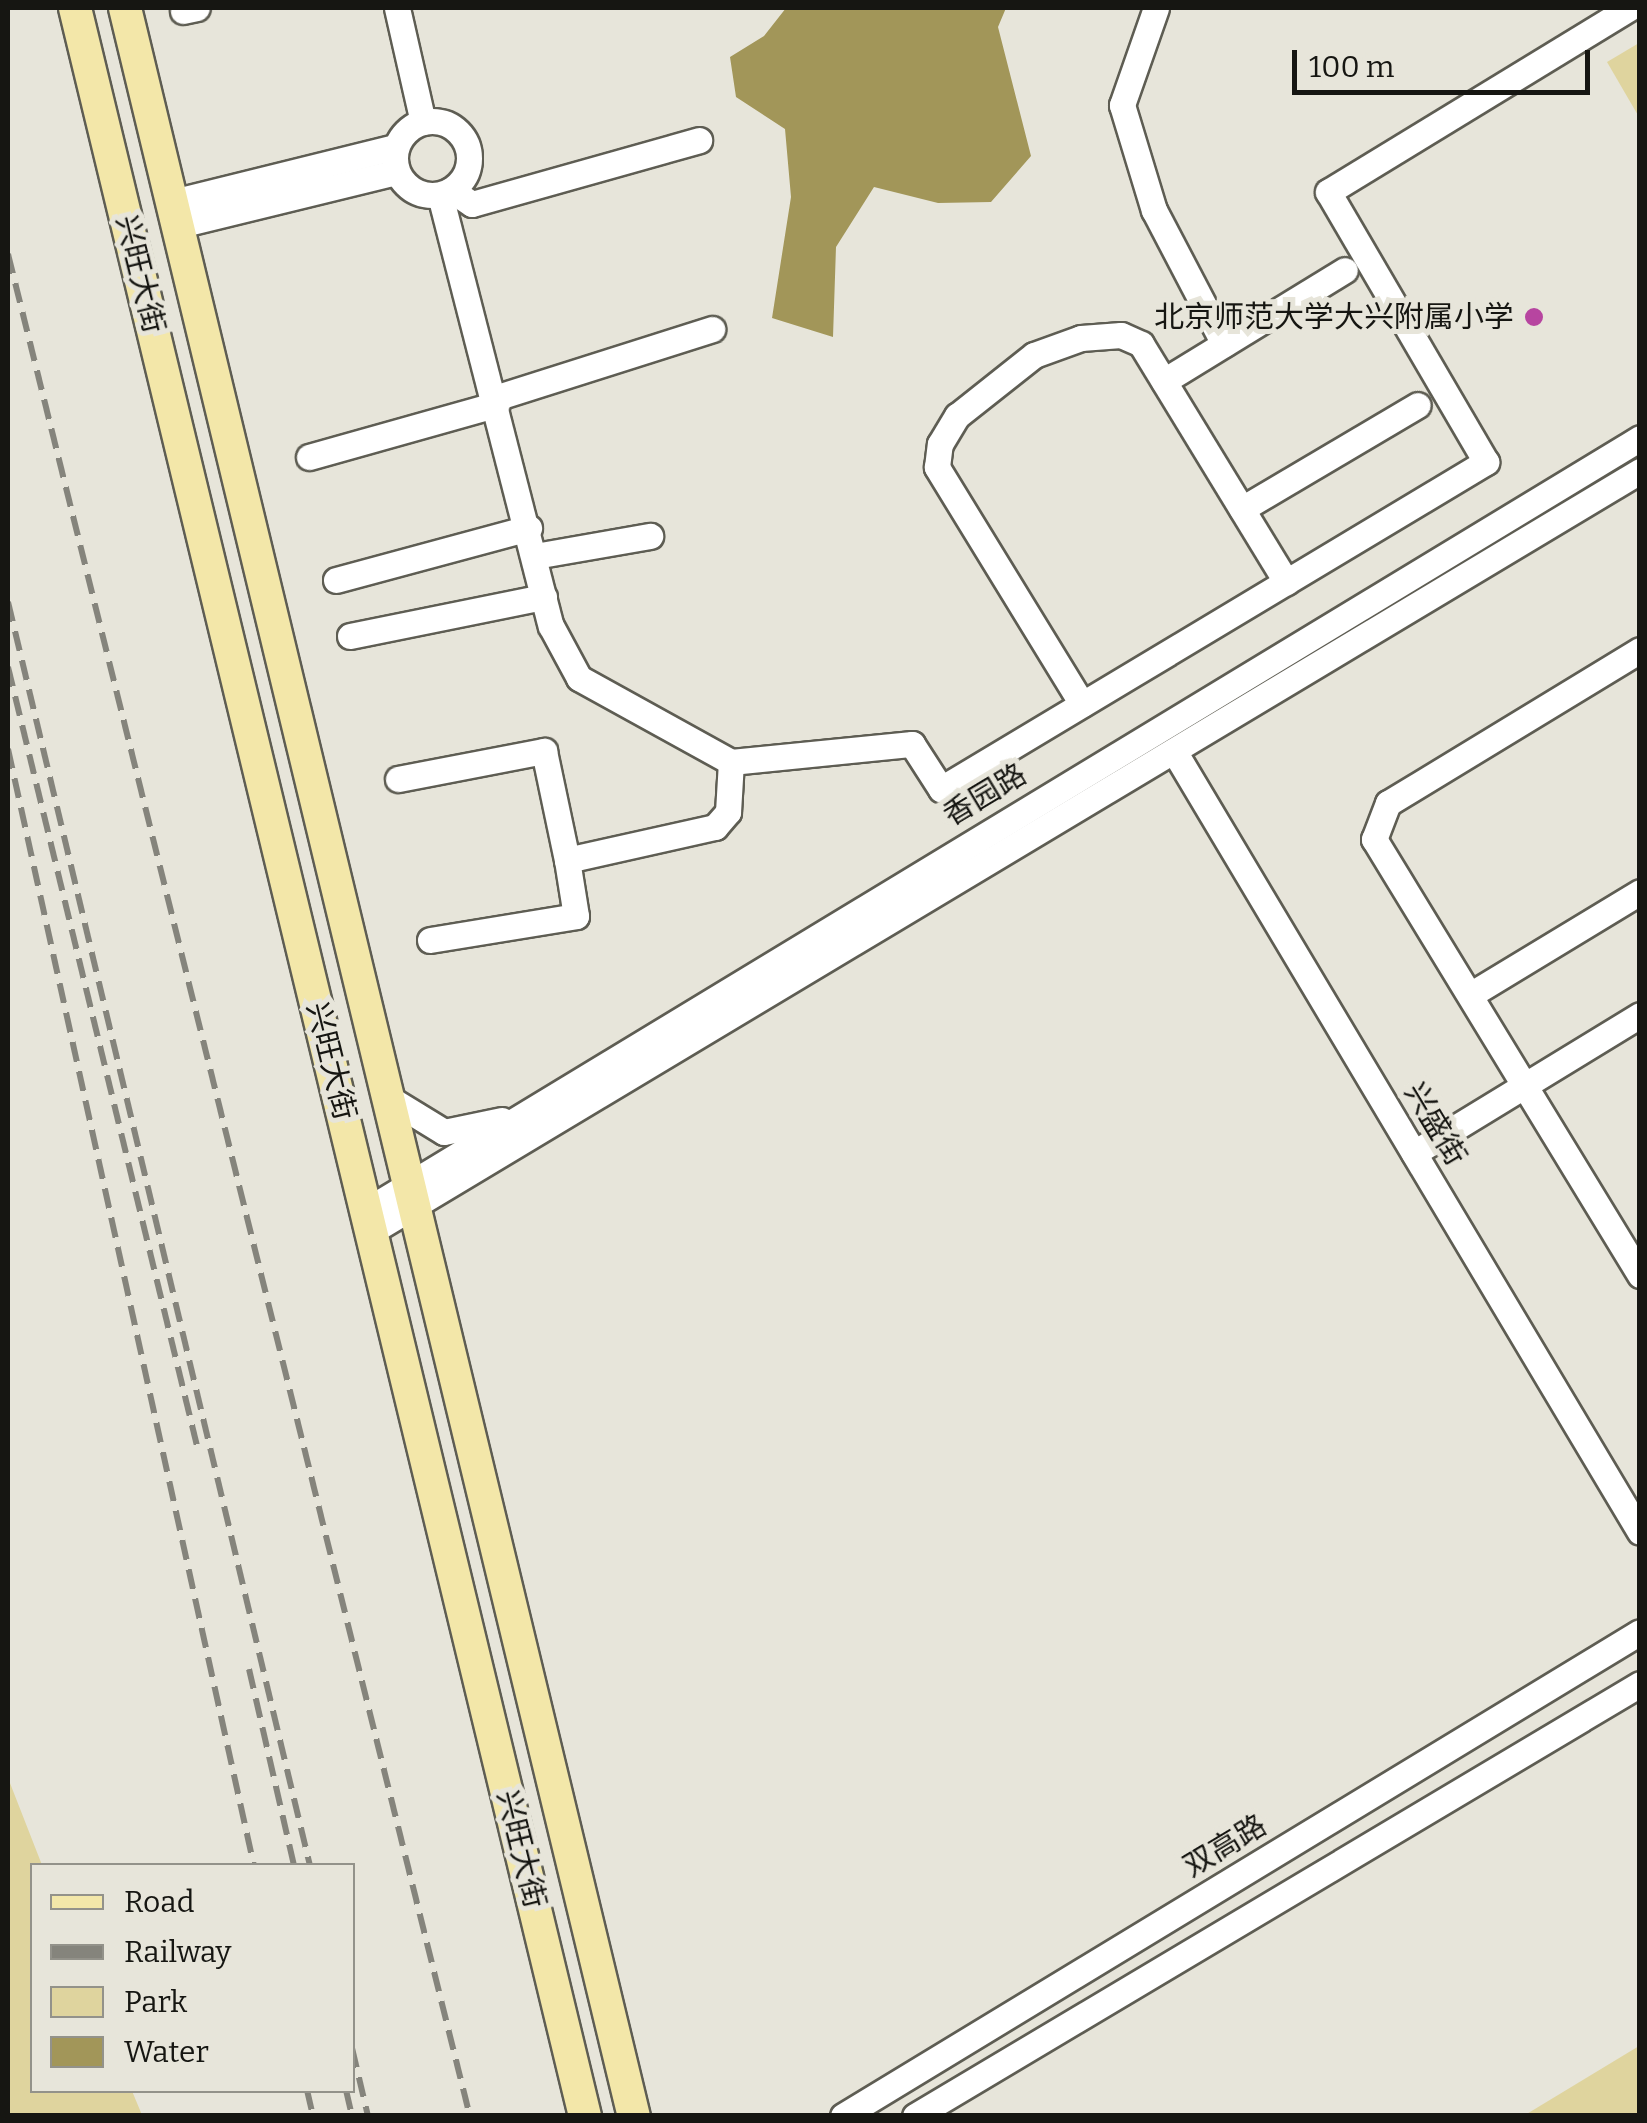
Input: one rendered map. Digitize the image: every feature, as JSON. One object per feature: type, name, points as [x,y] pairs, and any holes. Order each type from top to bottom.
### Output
[{"type":"main road","name":"兴旺大街","points":[[75,8],[585,2116]]},
{"type":"main road","name":"兴旺大街","points":[[125,8],[395,1102],[634,2108]]},
{"type":"street","points":[[176,214],[397,160],[423,122],[399,8]]},
{"type":"street","points":[[1156,8],[1122,104],[1154,210],[1224,344]]},
{"type":"street","points":[[445,192],[544,596],[579,678],[730,762],[912,744],[941,789],[1486,462],[1328,192],[1629,8]]},
{"type":"street","points":[[423,122],[446,123],[464,138],[466,173],[445,192]]},
{"type":"street","points":[[397,160],[414,191],[445,192],[472,204],[699,140]]},
{"type":"street","points":[[1164,380],[1345,270]]},
{"type":"street","points":[[309,458],[712,329]]},
{"type":"street","points":[[1082,704],[937,467],[940,444],[993,382],[1081,338],[1121,335],[1141,344],[1286,582]]},
{"type":"street","points":[[1242,509],[1418,406]]},
{"type":"street","name":"香园路","points":[[417,1193],[508,1119],[1640,438]]},
{"type":"street","name":"香园路","points":[[370,1221],[1174,750],[1640,471]]},
{"type":"street","points":[[336,580],[528,528]]},
{"type":"street","points":[[536,556],[650,536]]},
{"type":"street","points":[[350,636],[544,596]]},
{"type":"street","points":[[1640,650],[1388,803],[1375,820],[1374,840],[1525,1085],[1632,1245],[1640,1275]]},
{"type":"street","name":"兴盛街","points":[[1174,750],[1640,1532]]},
{"type":"street","points":[[398,779],[544,751],[567,860],[576,916],[430,940]]},
{"type":"street","points":[[567,860],[714,827],[728,812],[730,762]]},
{"type":"street","points":[[1470,995],[1640,892]]},
{"type":"street","points":[[1414,1153],[1640,1014]]},
{"type":"street","points":[[395,1102],[444,1132],[508,1119]]},
{"type":"street","name":"双高路","points":[[843,2116],[1640,1632]]},
{"type":"street","points":[[915,2116],[1640,1684]]},
{"type":"street","points":[[828,2116],[875,2096]]},
{"type":"green space","points":[[1639,43],[1639,117],[1607,62]]},
{"type":"green space","points":[[8,1778],[41,1863],[30,1863],[30,2093],[133,2093],[142,2115],[8,2115]]},
{"type":"green space","points":[[1639,2046],[1639,2115],[1525,2115]]},
{"type":"water","points":[[786,8],[1006,8],[998,27],[1031,156],[991,202],[938,203],[874,187],[836,247],[833,337],[772,318],[791,197],[785,129],[736,97],[730,57],[764,36]]},
{"type":"railway","points":[[8,254],[470,2116]]},
{"type":"railway","points":[[8,602],[309,1863]]},
{"type":"railway","points":[[8,667],[198,1450]]},
{"type":"railway","points":[[8,749],[253,1863]]},
{"type":"railway","points":[[249,1669],[293,1863]]},
{"type":"railway","points":[[355,2061],[368,2116]]},
{"type":"railway","points":[[308,2093],[313,2116]]},
{"type":"railway","points":[[347,2093],[352,2116]]},
{"type":"place","name":"北京师范大学大兴附属小学","points":[[1534,317]]}]
